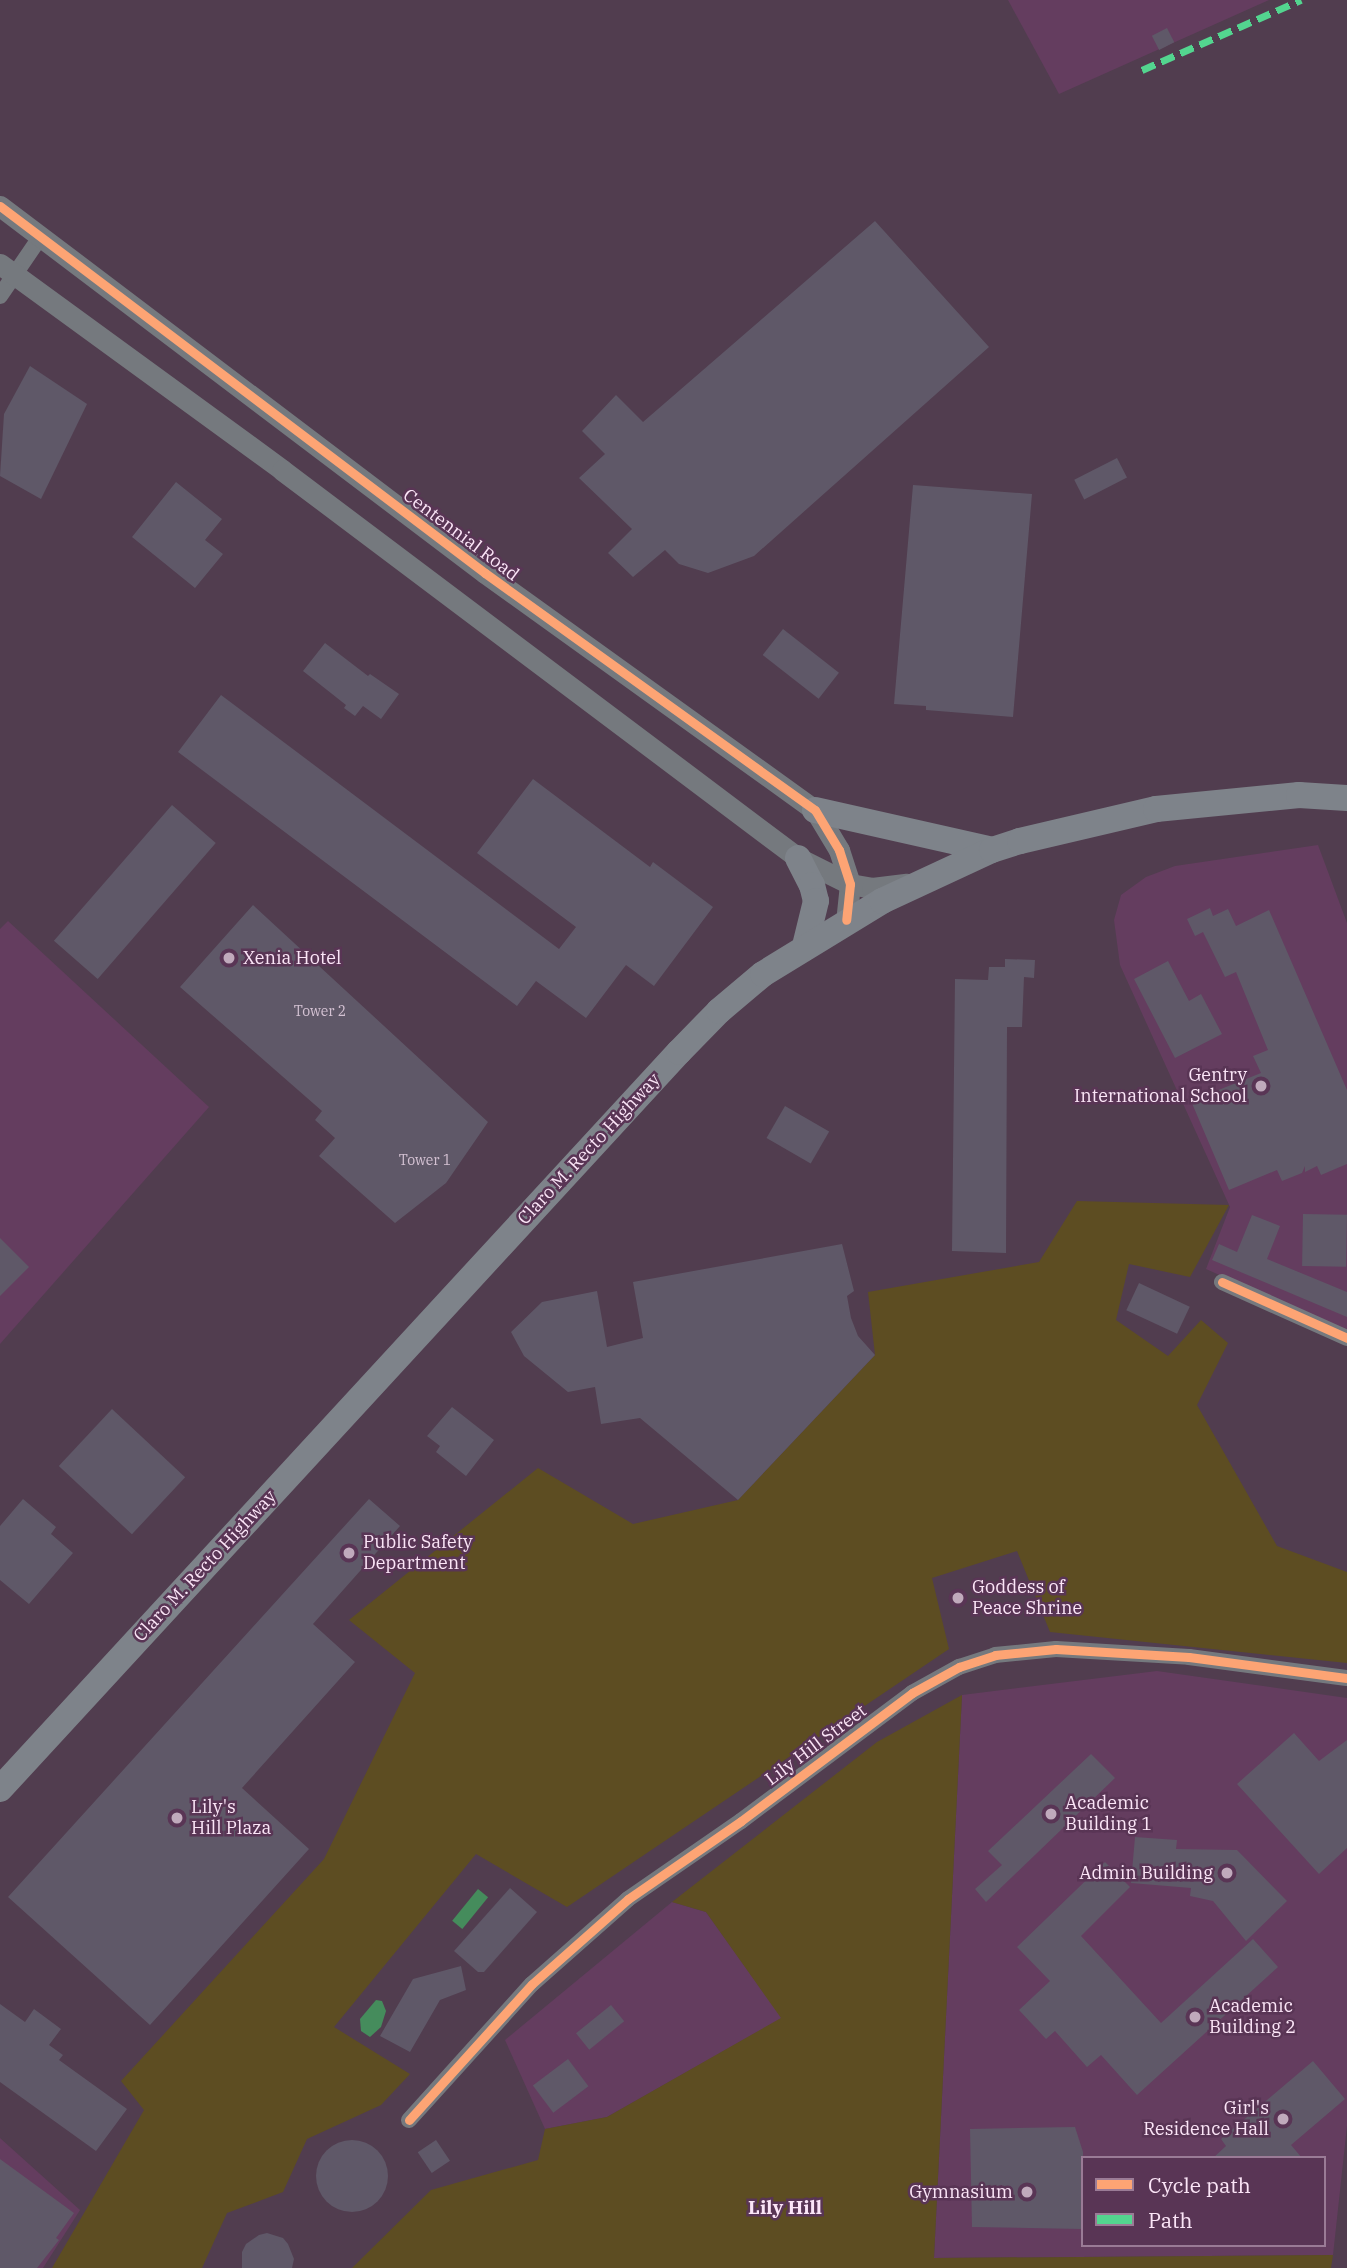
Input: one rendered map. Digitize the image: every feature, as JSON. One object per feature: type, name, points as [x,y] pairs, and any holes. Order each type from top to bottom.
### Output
[{"type":"main road","name":"Claro M. Recto Highway","points":[[0,1789],[679,1052],[739,992],[846,920],[992,850],[1052,832],[1156,809],[1300,795],[1347,799]]},
{"type":"main road","points":[[815,810],[992,850]]},
{"type":"main road","points":[[798,858],[816,901],[805,946]]},
{"type":"street","name":"Centennial Road","points":[[0,206],[485,573],[815,810],[839,850],[850,884],[846,920]]},
{"type":"street","points":[[0,296],[7,269],[41,236]]},
{"type":"street","points":[[7,269],[282,470],[798,858],[850,884],[872,888],[917,884]]},
{"type":"street","points":[[1222,1282],[1347,1338]]},
{"type":"street","name":"Lily Hill Street","points":[[409,2120],[532,1984],[628,1899],[741,1821],[912,1693],[958,1667],[995,1655],[1056,1650],[1189,1657],[1347,1678]]},
{"type":"shaded area","points":[[1008,0],[1269,0],[1059,94]]},
{"type":"shaded area","name":"Gentry International School","points":[[1318,845],[1347,923],[1347,1332],[1206,1269],[1230,1207],[1120,965],[1114,920],[1121,895],[1146,877],[1175,866]]},
{"type":"shaded area","points":[[8,921],[209,1107],[0,1344],[0,929]]},
{"type":"shaded area","points":[[1077,1201],[1229,1205],[1190,1277],[1129,1264],[1116,1320],[1168,1356],[1201,1320],[1228,1343],[1197,1405],[1277,1546],[1347,1572],[1347,1663],[1050,1632],[1017,1551],[932,1578],[949,1649],[567,1907],[476,1854],[334,2027],[410,2074],[381,2105],[307,2139],[283,2192],[227,2213],[202,2268],[52,2268],[144,2110],[121,2081],[324,1859],[415,1673],[349,1620],[538,1468],[633,1524],[738,1500],[875,1355],[868,1292],[1039,1262]]},
{"type":"shaded area","points":[[1157,1671],[1347,1698],[1347,2126],[1333,2255],[934,2258],[962,1695]]},
{"type":"shaded area","points":[[962,1695],[934,2258],[1333,2255],[1331,2268],[352,2268],[431,2190],[538,2160],[545,2129],[607,2117],[781,2018],[706,1912],[672,1902],[877,1742]]},
{"type":"shaded area","points":[[478,1889],[488,1897],[462,1929],[452,1921]]},
{"type":"shaded area","points":[[672,1902],[706,1912],[782,2018],[607,2117],[545,2129],[505,2040]]},
{"type":"shaded area","points":[[376,2000],[382,2001],[386,2011],[381,2027],[370,2037],[361,2031],[360,2019]]},
{"type":"shaded area","points":[[0,2138],[80,2210],[43,2268],[0,2268]]},
{"type":"building","points":[[1167,28],[1174,42],[1159,50],[1152,36]]},
{"type":"building","points":[[875,221],[989,347],[754,556],[708,573],[679,564],[665,550],[633,577],[608,553],[632,529],[579,478],[605,454],[582,431],[616,395],[643,422]]},
{"type":"building","points":[[30,366],[87,404],[41,499],[0,476],[4,414]]},
{"type":"building","points":[[1117,458],[1127,478],[1084,499],[1074,480]]},
{"type":"building","points":[[176,482],[222,519],[205,540],[223,554],[195,588],[132,537]]},
{"type":"building","points":[[913,485],[1032,494],[1013,717],[926,710],[926,706],[894,704]]},
{"type":"building","points":[[783,629],[839,673],[819,699],[763,655]]},
{"type":"building","points":[[325,643],[368,676],[370,674],[399,694],[381,719],[363,706],[355,716],[344,708],[346,705],[303,671]]},
{"type":"building","points":[[221,695],[559,949],[576,927],[477,853],[533,779],[650,867],[653,862],[713,907],[654,986],[626,965],[586,1018],[536,981],[517,1006],[178,752]]},
{"type":"building","points":[[172,805],[216,843],[98,979],[54,941]]},
{"type":"building","points":[[253,905],[488,1122],[446,1183],[395,1223],[319,1156],[335,1138],[315,1120],[322,1111],[180,987]]},
{"type":"building","points":[[1210,908],[1213,916],[1228,909],[1236,926],[1269,910],[1347,1090],[1347,1164],[1321,1175],[1317,1166],[1305,1172],[1305,1166],[1302,1173],[1282,1181],[1277,1170],[1229,1190],[1191,1101],[1261,1073],[1253,1056],[1268,1050],[1236,972],[1225,977],[1203,932],[1195,936],[1187,919]]},
{"type":"building","points":[[1005,959],[1035,960],[1034,978],[1024,977],[1022,1027],[1007,1027],[1006,1253],[952,1251],[955,979],[988,980],[989,967],[1005,967]]},
{"type":"building","points":[[1168,961],[1189,1001],[1201,994],[1222,1034],[1175,1058],[1134,979]]},
{"type":"building","points":[[785,1106],[829,1132],[811,1164],[766,1138]]},
{"type":"building","points":[[1303,1214],[1347,1215],[1346,1267],[1302,1266]]},
{"type":"building","points":[[1252,1215],[1280,1226],[1267,1259],[1347,1292],[1347,1317],[1212,1260],[1219,1244],[1237,1252]]},
{"type":"building","points":[[0,1238],[29,1267],[0,1296]]},
{"type":"building","points":[[842,1244],[854,1291],[847,1296],[851,1318],[858,1336],[875,1355],[738,1500],[640,1418],[601,1424],[595,1387],[568,1392],[524,1356],[511,1332],[542,1302],[597,1291],[607,1347],[643,1338],[633,1282]]},
{"type":"building","points":[[1139,1283],[1190,1307],[1177,1334],[1126,1310]]},
{"type":"building","points":[[452,1407],[494,1440],[466,1476],[436,1452],[440,1446],[427,1436]]},
{"type":"building","points":[[112,1409],[185,1477],[132,1534],[59,1466]]},
{"type":"building","points":[[23,1499],[56,1527],[51,1534],[73,1553],[29,1604],[0,1580],[0,1526]]},
{"type":"building","name":"Lily's Hill Plaza","points":[[369,1499],[400,1526],[313,1624],[355,1662],[242,1788],[309,1849],[150,2025],[8,1897]]},
{"type":"building","points":[[1294,1733],[1319,1761],[1347,1740],[1347,1848],[1319,1874],[1237,1784]]},
{"type":"building","name":"Academic Building 1","points":[[1091,1754],[1115,1778],[986,1902],[975,1889],[1002,1865],[988,1851]]},
{"type":"building","name":"Admin Building","points":[[1135,1837],[1177,1840],[1176,1849],[1237,1850],[1287,1901],[1246,1941],[1213,1901],[1190,1896],[1191,1888],[1131,1883]]},
{"type":"building","points":[[1105,1862],[1130,1887],[1081,1936],[1161,2023],[1253,1939],[1278,1967],[1137,2095],[1101,2055],[1087,2067],[1055,2031],[1046,2039],[1019,2010],[1050,1981],[1017,1947]]},
{"type":"building","points":[[510,1888],[537,1912],[484,1972],[478,1972],[454,1951]]},
{"type":"building","points":[[461,1966],[466,1990],[440,2000],[410,2052],[380,2036],[413,1979]]},
{"type":"building","points":[[0,2004],[25,2022],[34,2009],[61,2029],[49,2045],[63,2055],[59,2060],[127,2109],[96,2151],[0,2082]]},
{"type":"building","points":[[611,2005],[624,2021],[589,2050],[576,2033]]},
{"type":"building","points":[[568,2059],[588,2086],[553,2113],[533,2085]]},
{"type":"building","name":"Girl's Residence Hall","points":[[1313,2061],[1345,2099],[1291,2145],[1300,2156],[1215,2156],[1226,2146],[1221,2139]]},
{"type":"building","name":"Gymnasium","points":[[1075,2127],[1083,2152],[1081,2229],[972,2227],[970,2129]]},
{"type":"building","points":[[352,2140],[372,2146],[382,2156],[388,2176],[382,2196],[372,2206],[352,2212],[332,2206],[322,2196],[316,2176],[322,2156],[332,2146]]},
{"type":"building","points":[[436,2140],[450,2161],[432,2173],[418,2152]]},
{"type":"building","points":[[0,2159],[74,2213],[56,2238],[59,2240],[37,2268],[0,2268]]},
{"type":"building","points":[[267,2233],[283,2238],[288,2244],[294,2259],[292,2268],[242,2268],[242,2252],[246,2244]]},
{"type":"marked path","points":[[1142,70],[1301,0]]},
{"type":"cycle path","points":[[0,206],[485,573],[815,810],[839,850],[850,884],[846,920]]},
{"type":"cycle path","points":[[1222,1282],[1347,1338]]},
{"type":"cycle path","points":[[409,2120],[532,1984],[628,1899],[741,1821],[912,1693],[959,1667],[995,1655],[1056,1649],[1189,1657],[1347,1678]]},
{"type":"place","name":"Xenia Hotel","points":[[229,958]]},
{"type":"place","name":"Gentry International School","points":[[1261,1086]]},
{"type":"place","name":"Public Safety Department","points":[[349,1553]]},
{"type":"place","name":"Goddess of Peace Shrine","points":[[958,1598]]},
{"type":"place","name":"Academic Building 1","points":[[1051,1814]]},
{"type":"place","name":"Lily's Hill Plaza","points":[[177,1818]]},
{"type":"place","name":"Admin Building","points":[[1227,1873]]},
{"type":"place","name":"Academic Building 2","points":[[1195,2017]]},
{"type":"place","name":"Girl's Residence Hall","points":[[1283,2119]]},
{"type":"place","name":"Gymnasium","points":[[1027,2192]]},
{"type":"district","name":"Lily Hill","points":[[785,2208]]}]
